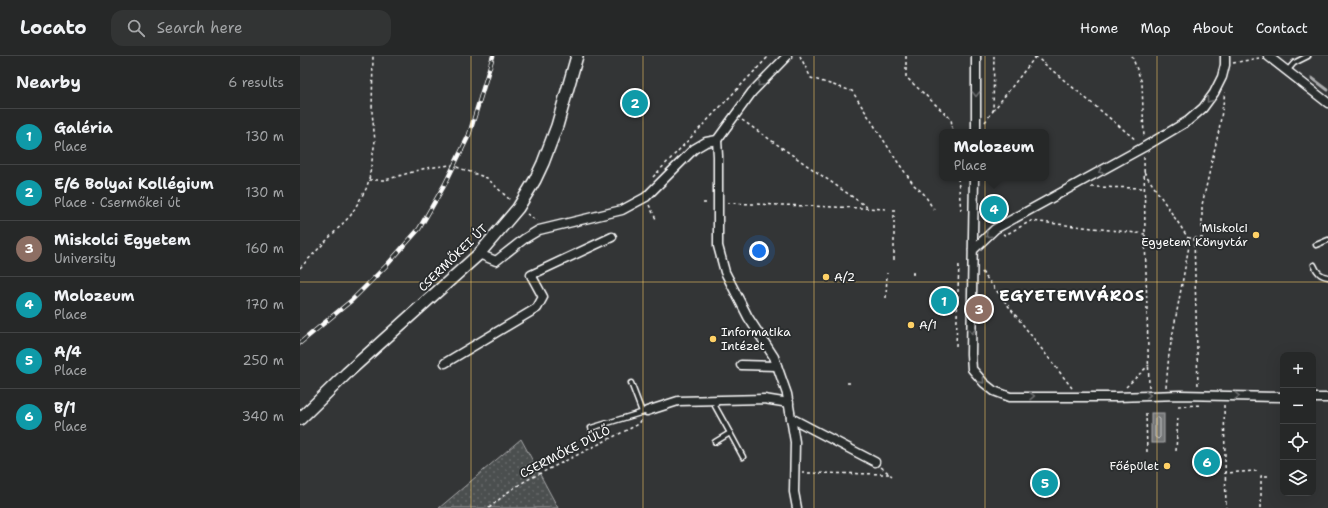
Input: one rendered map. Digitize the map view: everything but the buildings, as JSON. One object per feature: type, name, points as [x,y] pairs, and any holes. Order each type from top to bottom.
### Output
[{"type":"main road","name":"CSERMŐKEI ÚT","points":[[300,419],[347,373],[479,254],[518,208],[536,180],[558,126],[577,56]]},
{"type":"street","points":[[787,56],[752,92],[717,140],[718,246],[725,272],[748,316],[774,357],[789,403],[795,442],[794,492],[797,508]]},
{"type":"street","points":[[976,56],[979,129]]},
{"type":"street","points":[[973,250],[995,229],[1144,147],[1188,121],[1203,108],[1214,93],[1222,77],[1225,65],[1225,56]]},
{"type":"street","points":[[1264,57],[1287,71],[1328,103]]},
{"type":"street","points":[[479,254],[496,261],[524,239],[539,230],[622,210],[646,197],[694,149],[706,142],[717,140]]},
{"type":"street","points":[[974,181],[972,369],[984,383],[994,391],[1010,397],[1149,395],[1280,397]]},
{"type":"street","points":[[445,363],[537,308],[543,297],[531,275],[612,237]]},
{"type":"street","points":[[741,365],[777,366]]},
{"type":"street","points":[[1316,398],[1328,398]]},
{"type":"street","points":[[644,412],[678,401],[764,399],[789,403]]},
{"type":"street","points":[[792,418],[875,462]]},
{"type":"lane","points":[[1287,71],[1294,63],[1308,56]]},
{"type":"lane","points":[[1316,245],[1328,240]]},
{"type":"lane","points":[[1314,265],[1321,275],[1328,277]]},
{"type":"lane","points":[[591,428],[644,412],[631,383]]},
{"type":"lane","points":[[719,399],[715,406],[743,457]]},
{"type":"lane","points":[[715,442],[730,433]]},
{"type":"path","points":[[300,268],[351,215],[366,189],[369,180],[375,141],[372,112],[373,56]]},
{"type":"path","points":[[653,175],[769,56]]},
{"type":"path","points":[[800,56],[811,78],[852,91],[897,161],[914,185],[924,194],[934,210]]},
{"type":"path","points":[[906,56],[906,77],[951,119],[953,129]]},
{"type":"path","points":[[993,111],[994,56]]},
{"type":"path","points":[[979,129],[1036,56],[1144,147]]},
{"type":"path","points":[[1132,56],[1142,83],[1149,395]]},
{"type":"path","points":[[1225,65],[1264,57]]},
{"type":"path","points":[[1188,238],[1202,238],[1202,205],[1219,130],[1226,89],[1222,77]]},
{"type":"path","points":[[735,116],[869,208]]},
{"type":"path","points":[[369,180],[385,180],[426,168],[451,165],[487,178],[518,208],[547,228]]},
{"type":"path","points":[[1144,171],[1188,238],[1189,246],[1169,354],[1165,395]]},
{"type":"path","points":[[958,181],[961,210]]},
{"type":"path","points":[[1073,186],[1145,188]]},
{"type":"path","points":[[646,197],[656,219]]},
{"type":"path","points":[[703,203],[888,209]]},
{"type":"path","points":[[894,209],[894,262]]},
{"type":"path","points":[[995,229],[1005,235],[1031,221],[1145,234]]},
{"type":"path","points":[[1194,238],[1198,395]]},
{"type":"path","points":[[972,259],[1078,396]]},
{"type":"path","points":[[956,346],[959,263]]},
{"type":"path","points":[[886,298],[887,273]]},
{"type":"path","points":[[1116,396],[1149,366]]},
{"type":"path","points":[[847,383],[852,383]]},
{"type":"path","points":[[1178,406],[1202,405]]},
{"type":"path","points":[[1217,405],[1225,405],[1226,508]]},
{"type":"path","name":"CSERMŐKE DŰLŐ","points":[[489,508],[508,492],[525,481],[639,424],[644,412]]},
{"type":"path","points":[[1146,413],[1147,452]]},
{"type":"path","points":[[1176,451],[1178,416]]},
{"type":"path","points":[[804,474],[891,475],[875,462]]},
{"type":"path","points":[[1224,473],[1257,471]]},
{"type":"path","points":[[1261,508],[1261,476],[1268,476]]},
{"type":"shaded area","points":[[521,439],[558,508],[439,508]]},
{"type":"water","points":[[1151,413],[1164,413],[1164,443],[1151,443]]},
{"type":"waterway","points":[[1312,78],[1328,90]]},
{"type":"railway","points":[[300,343],[352,300],[387,265],[419,229],[445,184],[469,135],[493,56]]},
{"type":"place","name":"E/6 Bolyai Kollégium","points":[[635,103]]},
{"type":"place","name":"Molozeum","points":[[994,209]]},
{"type":"place","name":"Miskolci Egyetem Könyvtár","points":[[1256,235]]},
{"type":"place","name":"A/2","points":[[826,277]]},
{"type":"place","name":"Galéria","points":[[944,301]]},
{"type":"place","name":"Miskolci Egyetem","points":[[979,309]]},
{"type":"place","name":"A/1","points":[[911,325]]},
{"type":"place","name":"Informatika Intézet","points":[[713,339]]},
{"type":"place","name":"B/1","points":[[1207,462]]},
{"type":"place","name":"Főépület","points":[[1167,466]]},
{"type":"place","name":"A/4","points":[[1045,483]]},
{"type":"district","name":"EGYETEMVÁROS","points":[[1072,295]]}]
